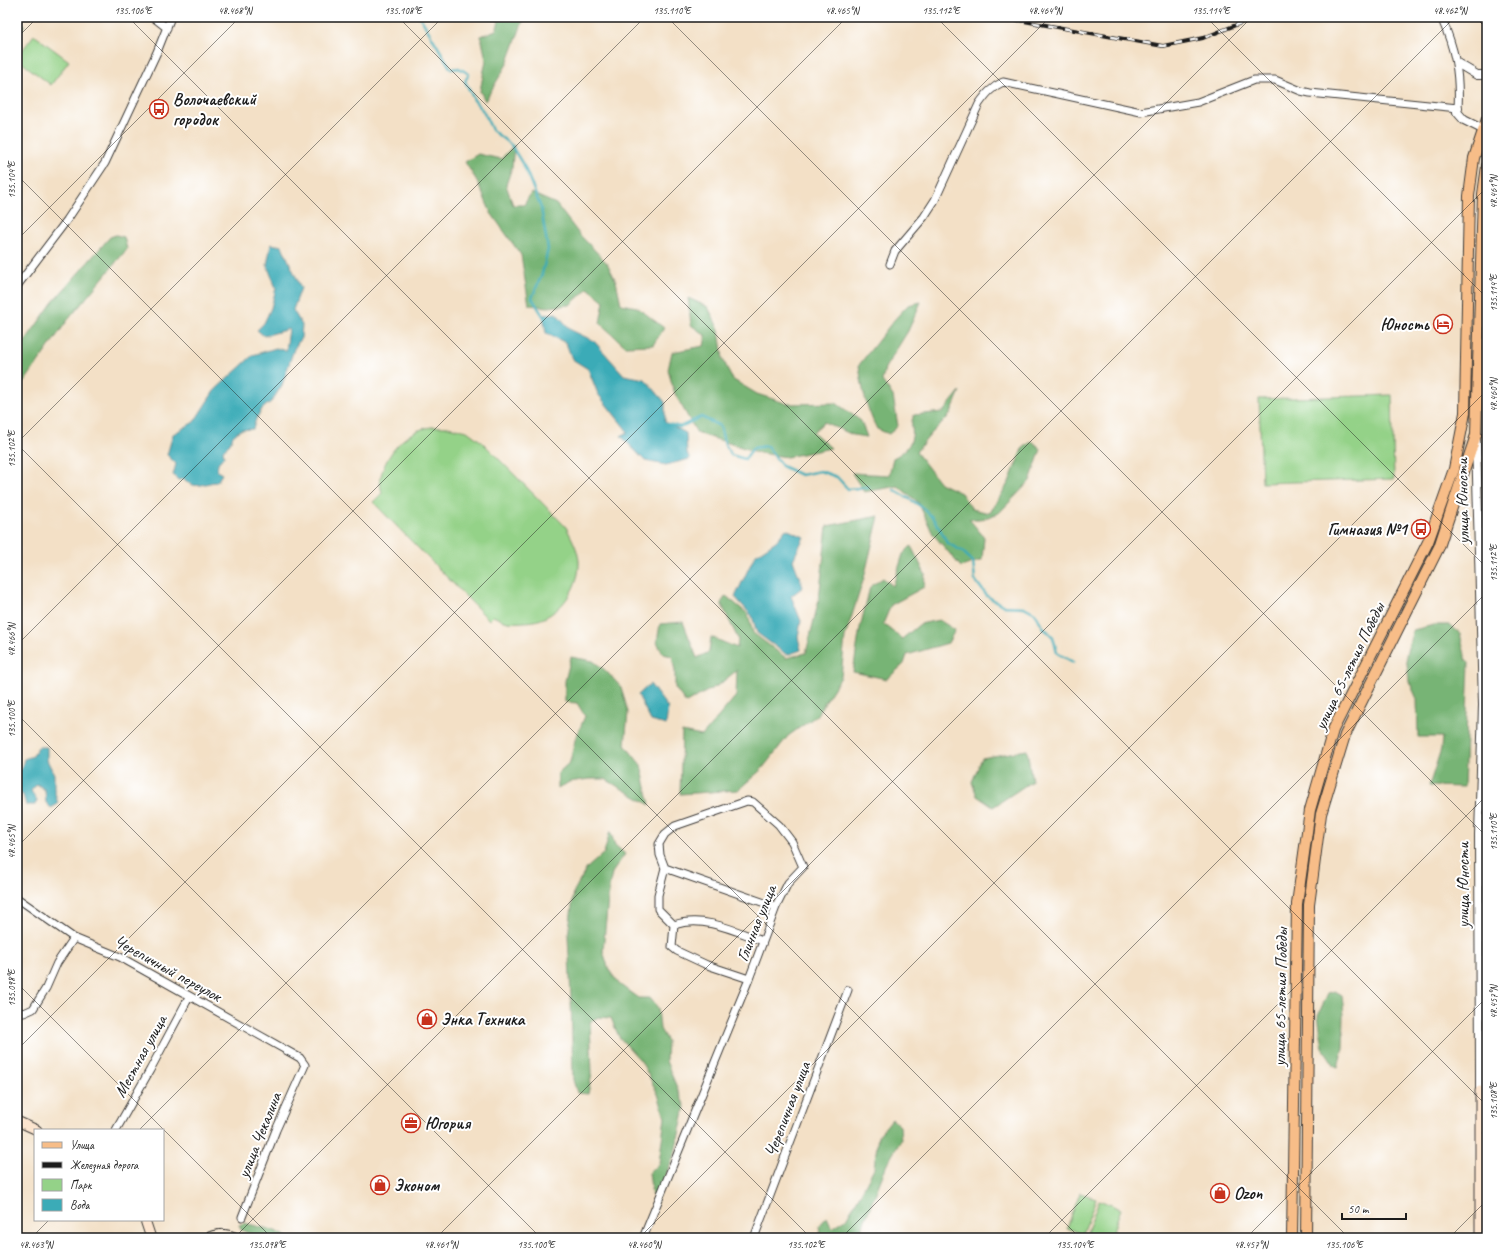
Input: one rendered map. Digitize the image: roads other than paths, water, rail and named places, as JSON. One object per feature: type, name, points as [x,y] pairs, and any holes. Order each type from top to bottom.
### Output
[{"type":"main road","name":"улица 65-летия Победы","points":[[1292,1238],[1297,904],[1310,810],[1334,730],[1428,542],[1454,469],[1465,413],[1469,196],[1474,158],[1485,130],[1487,119]]},
{"type":"main road","name":"улица 65-летия Победы","points":[[1306,1238],[1309,905],[1321,814],[1345,735],[1439,547],[1476,435],[1485,213],[1483,194],[1487,166]]},
{"type":"main road","name":"улица Юности","points":[[1480,1238],[1484,1091]]},
{"type":"main road","points":[[17,1121],[34,1129]]},
{"type":"main road","points":[[145,1221],[151,1238]]},
{"type":"street","points":[[153,17],[166,28]]},
{"type":"street","points":[[17,286],[67,220],[105,163],[157,52],[171,17]]},
{"type":"street","points":[[1441,17],[1448,32],[1457,63],[1457,112],[1464,120],[1485,130]]},
{"type":"street","points":[[1457,63],[1477,74],[1487,75]]},
{"type":"street","points":[[890,264],[895,251],[924,217],[934,200],[979,104],[994,86],[1003,82],[1141,112],[1198,102],[1244,83],[1266,79],[1275,80],[1301,91],[1310,93],[1458,108]]},
{"type":"street","name":"улица Юности","points":[[1476,435],[1483,705],[1479,836],[1480,1072],[1484,1091]]},
{"type":"street","name":"Глинная улица","points":[[643,1238],[749,979],[776,906],[788,883],[802,867],[792,842],[779,825],[753,802],[747,801],[675,826],[665,834],[660,844],[660,855],[665,868],[658,895],[658,909],[674,925]]},
{"type":"street","points":[[665,868],[776,906]]},
{"type":"street","name":"Черепичный переулок","points":[[17,898],[74,938],[120,956],[189,997],[300,1058],[305,1066]]},
{"type":"street","points":[[749,979],[707,965],[677,951],[672,947],[674,925],[684,922],[717,924],[763,941]]},
{"type":"street","points":[[17,1011],[24,1013],[33,1010],[46,988],[57,964],[74,938]]},
{"type":"street","name":"Черепичная улица","points":[[754,1238],[848,990]]},
{"type":"street","name":"Местная улица","points":[[117,1129],[189,997]]},
{"type":"street","name":"улица Чекалина","points":[[242,1216],[276,1130],[305,1066]]},
{"type":"water","points":[[271,244],[282,246],[301,288],[293,310],[302,325],[301,338],[294,349],[282,385],[272,401],[262,409],[256,419],[253,429],[240,430],[233,436],[229,445],[223,450],[224,456],[218,463],[217,471],[222,474],[217,482],[192,485],[184,479],[178,480],[173,475],[176,464],[167,455],[173,434],[194,422],[214,391],[253,355],[276,348],[286,351],[289,329],[264,336],[257,330],[264,323],[271,308],[276,288],[267,265]]},
{"type":"water","points":[[556,313],[571,330],[594,341],[624,375],[645,379],[665,402],[665,422],[686,433],[687,453],[690,459],[666,465],[645,461],[621,436],[628,432],[598,394],[588,369],[572,359],[566,343],[546,333],[543,315]]},
{"type":"water","points":[[786,529],[804,537],[793,560],[803,587],[791,596],[801,621],[798,637],[801,650],[787,655],[757,633],[752,616],[735,597],[755,555],[776,541]]},
{"type":"water","points":[[650,684],[668,708],[666,725],[651,721],[638,695]]},
{"type":"water","points":[[38,747],[47,747],[47,760],[54,774],[54,789],[58,804],[51,808],[46,803],[45,790],[37,784],[31,791],[37,800],[35,805],[26,805],[23,795],[17,792],[17,772],[22,767],[24,759],[33,756]]},
{"type":"waterway","points":[[420,17],[451,69],[459,68],[469,74],[465,81],[474,100],[483,111],[492,130],[511,145],[525,168],[541,208],[548,249],[542,274],[532,298],[545,319]]},
{"type":"waterway","points":[[668,424],[680,427],[701,417],[720,426],[724,442],[731,455],[745,459],[753,448],[767,446],[782,466],[801,475],[820,471],[837,477],[848,489],[869,487]]},
{"type":"waterway","points":[[894,490],[913,501],[926,511],[937,524],[947,543],[962,551],[973,562],[975,580],[987,596],[1004,606],[1024,607],[1035,613],[1043,627],[1053,637],[1057,653],[1073,662]]},
{"type":"tram line","points":[[197,1238],[210,1231],[222,1229],[241,1234],[247,1238]]},
{"type":"railway","points":[[1001,17],[1163,46],[1203,38],[1246,21],[1252,17]]},
{"type":"place","name":"Волочаевский городок","points":[[159,109]]},
{"type":"place","name":"Юность","points":[[1443,324]]},
{"type":"place","name":"Гимназия №1","points":[[1421,529]]},
{"type":"place","name":"Энка Техника","points":[[427,1019]]},
{"type":"place","name":"Югория","points":[[411,1123]]},
{"type":"place","name":"Эконом","points":[[380,1185]]},
{"type":"place","name":"Ozon","points":[[1220,1193]]}]
